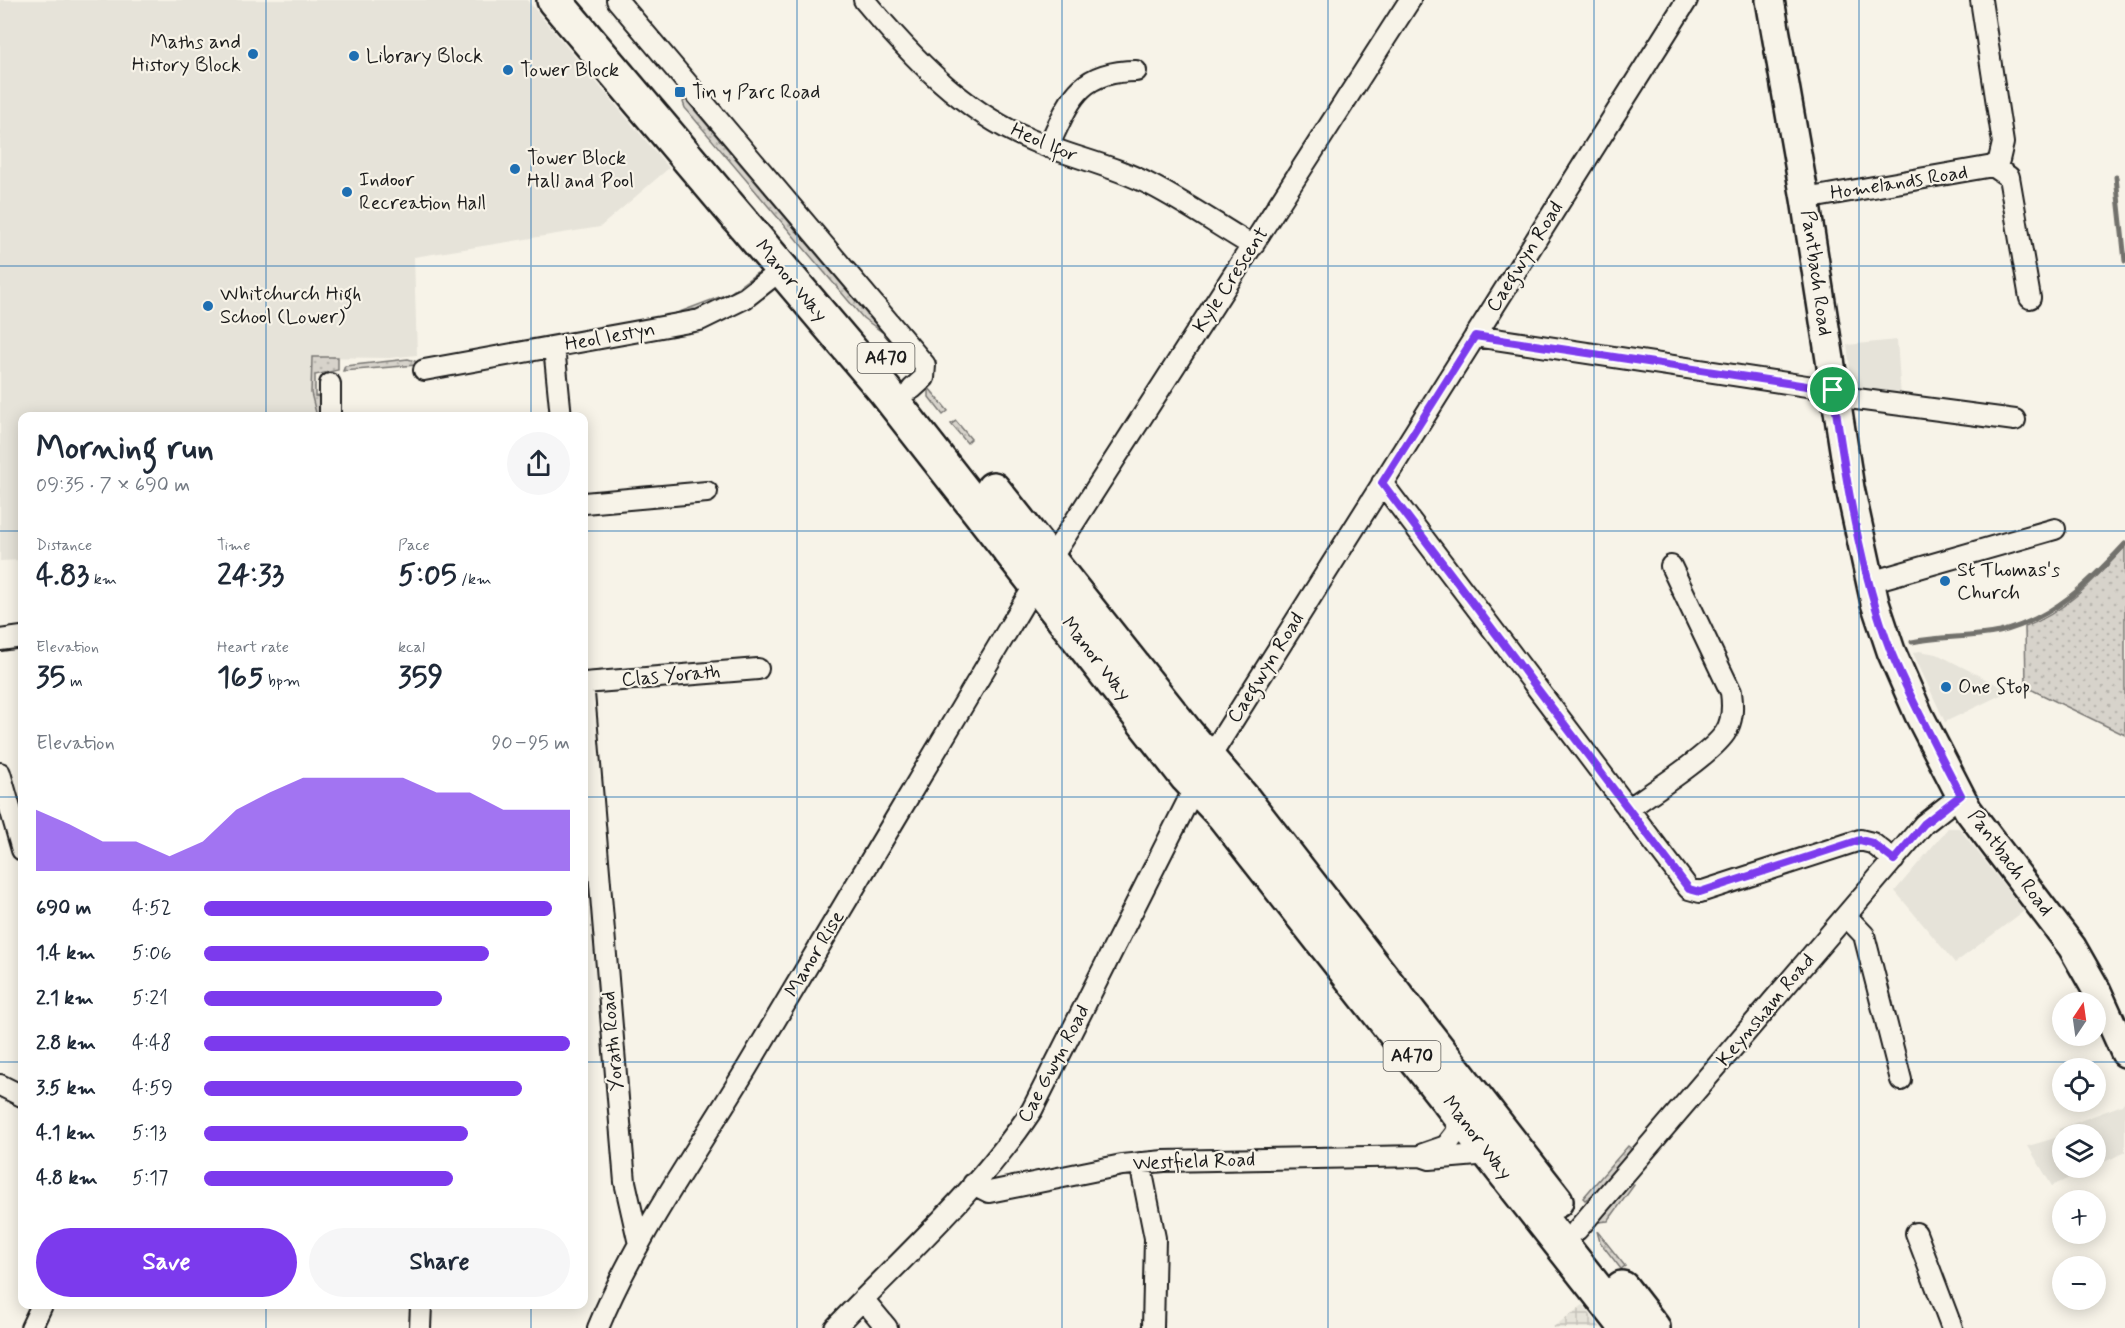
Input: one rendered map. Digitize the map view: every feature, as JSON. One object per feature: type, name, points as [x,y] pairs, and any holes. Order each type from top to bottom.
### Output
[{"type":"highway","name":"Manor Way","points":[[554,0],[892,399],[1188,735],[1210,757],[1653,1328]]},
{"type":"highway","name":"Manor Way","points":[[583,0],[912,389],[1195,786],[1224,816],[1627,1328]]},
{"type":"street","points":[[617,0],[925,365],[924,378],[912,389]]},
{"type":"street","name":"Heol Ifor","points":[[864,0],[915,58],[965,102],[995,122],[1048,147],[1150,185],[1253,246]]},
{"type":"street","name":"Kyle Crescent","points":[[1043,571],[1410,0]]},
{"type":"street","name":"Caegwyn Road","points":[[1210,757],[1687,0]]},
{"type":"street","name":"Pantbach Road","points":[[1770,0],[1805,199],[1834,393],[1870,582],[1891,651],[1961,795],[1980,828],[2072,947],[2097,991],[2125,1053]]},
{"type":"street","name":"Homelands Road","points":[[1805,199],[1994,166],[1999,160],[2002,143],[1982,0]]},
{"type":"street","points":[[1048,147],[1071,101],[1082,86],[1098,76],[1115,71],[1137,71]]},
{"type":"street","name":"Homelands Road","points":[[1994,166],[2009,177],[2030,298]]},
{"type":"street","name":"Heol Iestyn","points":[[424,370],[700,320],[745,298],[782,269]]},
{"type":"street","points":[[1475,336],[2015,420]]},
{"type":"street","points":[[554,347],[560,412]]},
{"type":"street","points":[[330,384],[330,412]]},
{"type":"street","points":[[1382,483],[1689,889],[1695,892],[1860,840],[1872,843],[1894,860]]},
{"type":"street","points":[[588,503],[707,492]]},
{"type":"street","points":[[1870,582],[2055,529]]},
{"type":"street","points":[[1628,809],[1709,749],[1725,734],[1732,714],[1731,693],[1671,566]]},
{"type":"street","name":"Manor Rise","points":[[598,1328],[614,1290],[639,1244],[735,1089],[1043,571]]},
{"type":"street","points":[[0,640],[18,638]]},
{"type":"street","name":"Clas Yorath","points":[[588,683],[758,669]]},
{"type":"street","name":"Cae Gwyn Road","points":[[835,1328],[973,1184],[1017,1133],[1041,1093],[1210,757]]},
{"type":"street","name":"Yorath Road","points":[[588,764],[625,1182],[639,1244]]},
{"type":"street","points":[[0,772],[18,832]]},
{"type":"street","name":"Keynsham Road","points":[[1577,1230],[1924,824],[1961,795]]},
{"type":"street","points":[[1846,916],[1864,935],[1902,1080]]},
{"type":"street","points":[[0,1085],[18,1094]]},
{"type":"street","name":"Westfield Road","points":[[973,1184],[989,1192],[1140,1163],[1420,1156],[1446,1146],[1455,1133],[1460,1117]]},
{"type":"street","name":"Westfield Road","points":[[1420,1156],[1430,1160],[1489,1154]]},
{"type":"street","points":[[1140,1163],[1155,1238],[1153,1328]]},
{"type":"street","points":[[1916,1233],[1952,1328]]},
{"type":"street","points":[[863,1299],[887,1328]]},
{"type":"street","points":[[31,1328],[40,1309]]},
{"type":"street","points":[[420,1328],[421,1309]]},
{"type":"shaded area","name":"Whitchurch High School (Lower)","points":[[0,0],[527,0],[669,168],[600,227],[414,257],[417,355],[389,358],[312,357],[311,393],[316,412],[18,412],[18,560],[0,561]]},
{"type":"shaded area","points":[[686,100],[882,332],[863,318],[685,108],[683,102]]},
{"type":"shaded area","points":[[757,273],[759,275],[733,298],[678,319],[677,313],[730,293]]},
{"type":"shaded area","points":[[1897,340],[1901,398],[1853,391],[1847,345]]},
{"type":"shaded area","points":[[312,357],[338,357],[338,370],[315,375],[315,396],[321,397],[321,412],[316,412],[311,393]]},
{"type":"shaded area","points":[[408,359],[415,361],[416,365],[343,371],[345,366]]},
{"type":"shaded area","points":[[929,388],[948,411],[943,415],[929,397]]},
{"type":"shaded area","points":[[956,421],[971,439],[967,443],[951,424]]},
{"type":"shaded area","points":[[2125,547],[2125,735],[2026,687],[2025,627],[2054,613],[2080,593]]},
{"type":"shaded area","points":[[1919,651],[1937,654],[2009,691],[1945,722],[1913,653]]},
{"type":"shaded area","points":[[1948,828],[1959,828],[2024,911],[1955,963],[1895,891]]},
{"type":"shaded area","points":[[2125,1101],[2125,1152],[2106,1161],[2106,1124],[2072,1124],[2122,1105]]},
{"type":"shaded area","points":[[2052,1139],[2052,1178],[2069,1178],[2052,1186],[2028,1146]]},
{"type":"shaded area","points":[[1628,1146],[1633,1150],[1595,1194],[1585,1200],[1583,1198]]},
{"type":"shaded area","points":[[1632,1183],[1634,1185],[1608,1221],[1598,1222]]},
{"type":"shaded area","points":[[1597,1231],[1625,1266],[1621,1269],[1600,1242]]},
{"type":"shaded area","points":[[1583,1305],[1601,1328],[1552,1328]]},
{"type":"waterway","points":[[2116,177],[2125,261]]},
{"type":"waterway","points":[[1912,642],[1999,632],[2036,618],[2053,609],[2084,586],[2125,544]]},
{"type":"place","name":"Maths and History Block","points":[[253,54]]},
{"type":"place","name":"Library Block","points":[[354,56]]},
{"type":"place","name":"Tower Block","points":[[508,70]]},
{"type":"place","name":"Tin y Parc Road","points":[[680,92]]},
{"type":"place","name":"Tower Block Hall and Pool","points":[[515,169]]},
{"type":"place","name":"Indoor Recreation Hall","points":[[347,192]]},
{"type":"place","name":"Whitchurch High School (Lower)","points":[[208,306]]},
{"type":"place","name":"St Thomas's Church","points":[[1945,581]]},
{"type":"place","name":"One Stop","points":[[1946,687]]},
{"type":"route","points":[[1475,336],[1833,390],[1850,488],[1875,603],[1893,656],[1961,795],[1924,824],[1894,860],[1872,843],[1860,840],[1695,892],[1689,889],[1382,483],[1475,336]]}]
